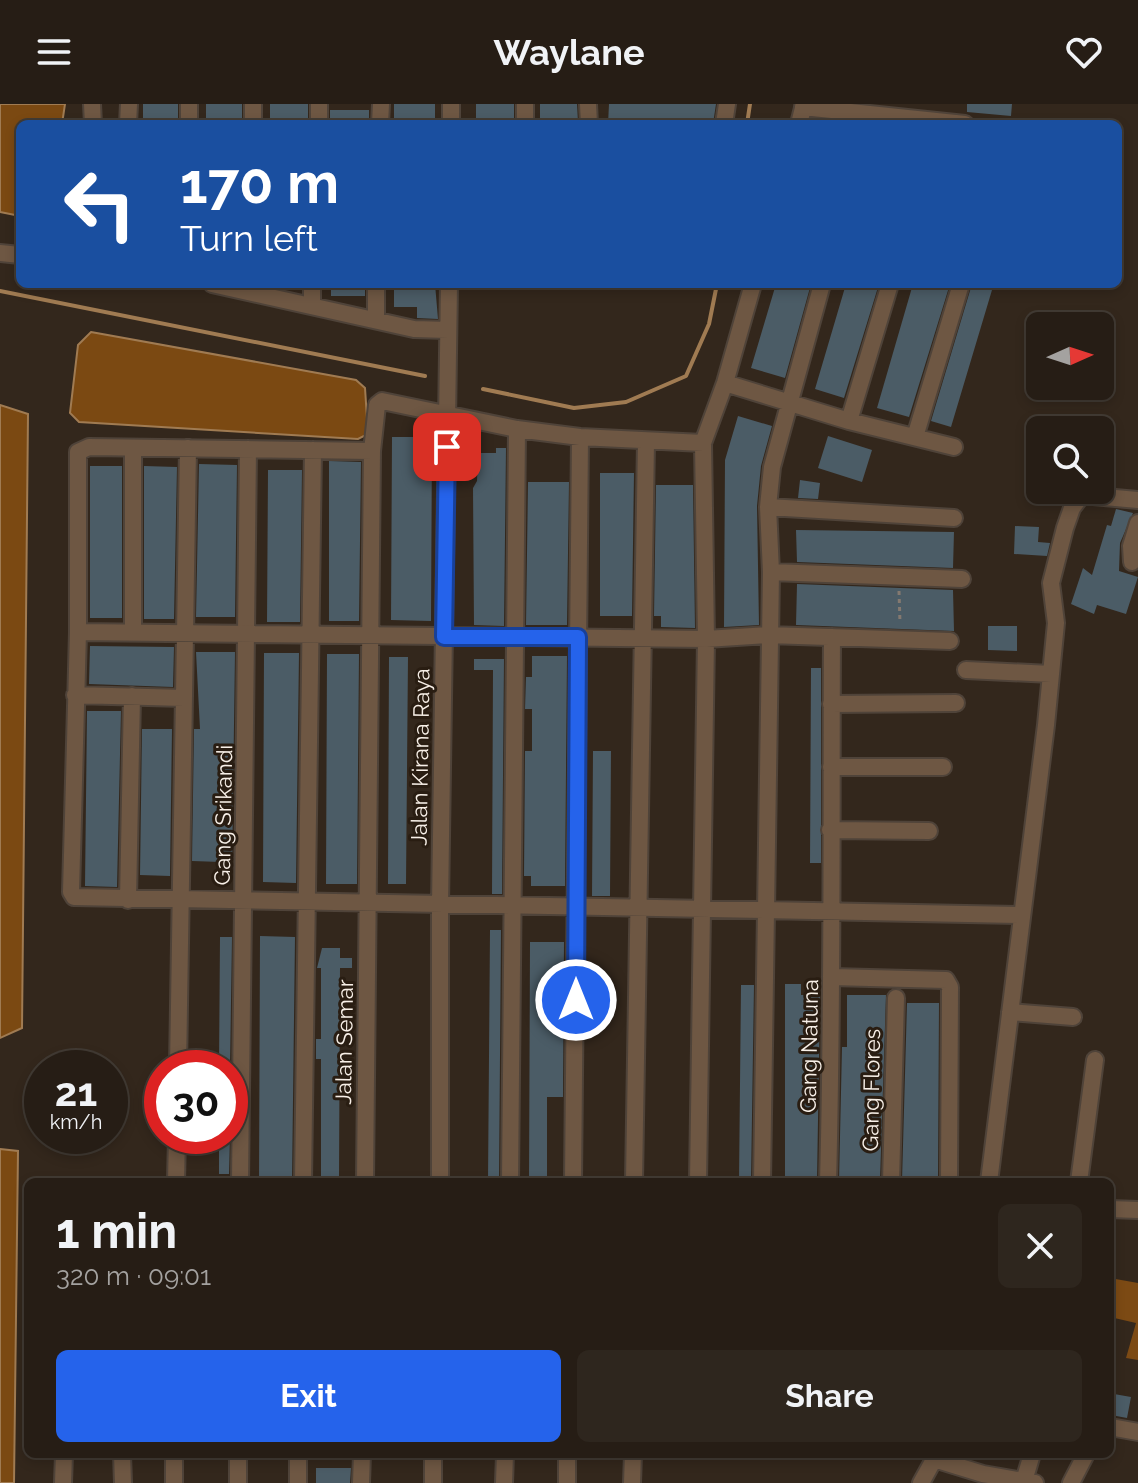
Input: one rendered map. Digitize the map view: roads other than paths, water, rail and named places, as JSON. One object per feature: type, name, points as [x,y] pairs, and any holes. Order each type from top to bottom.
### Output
[{"type":"street","points":[[804,105],[870,120]]},
{"type":"street","points":[[248,288],[424,331],[448,330]]},
{"type":"street","points":[[312,288],[312,305]]},
{"type":"street","points":[[376,288],[376,319]]},
{"type":"street","name":"Jalan Kirana Raya","points":[[440,1178],[440,906],[449,288]]},
{"type":"street","points":[[698,1178],[706,639],[703,443],[725,383],[752,288]]},
{"type":"street","points":[[762,1178],[771,572],[768,507],[772,467],[787,402],[821,288]]},
{"type":"street","points":[[849,421],[889,288]]},
{"type":"street","points":[[915,437],[960,288]]},
{"type":"street","points":[[725,383],[849,421],[954,447]]},
{"type":"street","name":"Jalan Semar","points":[[365,1178],[372,451],[377,405],[382,401],[447,415]]},
{"type":"street","points":[[447,415],[580,437],[703,443]]},
{"type":"street","points":[[510,1178],[517,429]]},
{"type":"street","points":[[573,1178],[580,437]]},
{"type":"street","points":[[634,1178],[646,442]]},
{"type":"street","points":[[372,451],[89,447],[77,455],[78,632],[71,892],[77,898],[1022,915]]},
{"type":"street","points":[[133,448],[133,633]]},
{"type":"street","points":[[178,1050],[188,448]]},
{"type":"street","name":"Gang Srikandi","points":[[240,1178],[249,634],[248,449]]},
{"type":"street","points":[[303,1178],[313,450]]},
{"type":"street","points":[[989,1178],[1051,674],[1056,623],[1051,583],[1072,508],[1087,494],[1138,500]]},
{"type":"street","points":[[768,507],[954,518]]},
{"type":"street","points":[[1132,562],[1131,546],[1138,523]]},
{"type":"street","points":[[771,572],[962,579]]},
{"type":"street","points":[[78,632],[706,639],[768,635],[950,641]]},
{"type":"street","name":"Gang Natuna","points":[[828,1178],[834,910],[830,830],[832,637]]},
{"type":"street","points":[[966,670],[1051,674]]},
{"type":"street","points":[[75,695],[184,698]]},
{"type":"street","points":[[128,900],[132,696]]},
{"type":"street","points":[[831,704],[956,703]]},
{"type":"street","points":[[831,767],[943,767]]},
{"type":"street","points":[[830,830],[929,831]]},
{"type":"street","points":[[832,977],[946,980],[950,987],[949,1178]]},
{"type":"street","name":"Gang Flores","points":[[891,1178],[896,998]]},
{"type":"street","points":[[1010,1012],[1073,1017]]},
{"type":"street","points":[[1080,1178],[1095,1060]]},
{"type":"street","points":[[176,1178],[177,1154]]},
{"type":"street","points":[[1114,1209],[1137,1211]]},
{"type":"street","points":[[1114,1428],[1138,1432]]},
{"type":"street","points":[[63,1483],[64,1458]]},
{"type":"street","points":[[122,1458],[123,1483]]},
{"type":"street","points":[[174,1458],[174,1483]]},
{"type":"street","points":[[238,1458],[238,1483]]},
{"type":"street","points":[[298,1458],[298,1483]]},
{"type":"street","points":[[361,1483],[362,1458]]},
{"type":"street","points":[[433,1458],[433,1483]]},
{"type":"street","points":[[504,1483],[505,1458]]},
{"type":"street","points":[[567,1458],[567,1483]]},
{"type":"street","points":[[632,1483],[633,1458]]},
{"type":"street","points":[[921,1483],[934,1458]]},
{"type":"street","points":[[939,1458],[1030,1482],[1032,1458]]},
{"type":"street","points":[[1071,1483],[1084,1458]]},
{"type":"waterway","points":[[748,120],[750,104]]},
{"type":"waterway","points":[[483,389],[574,408],[626,402],[686,376],[709,324],[716,288]]},
{"type":"waterway","points":[[0,291],[425,376]]}]
